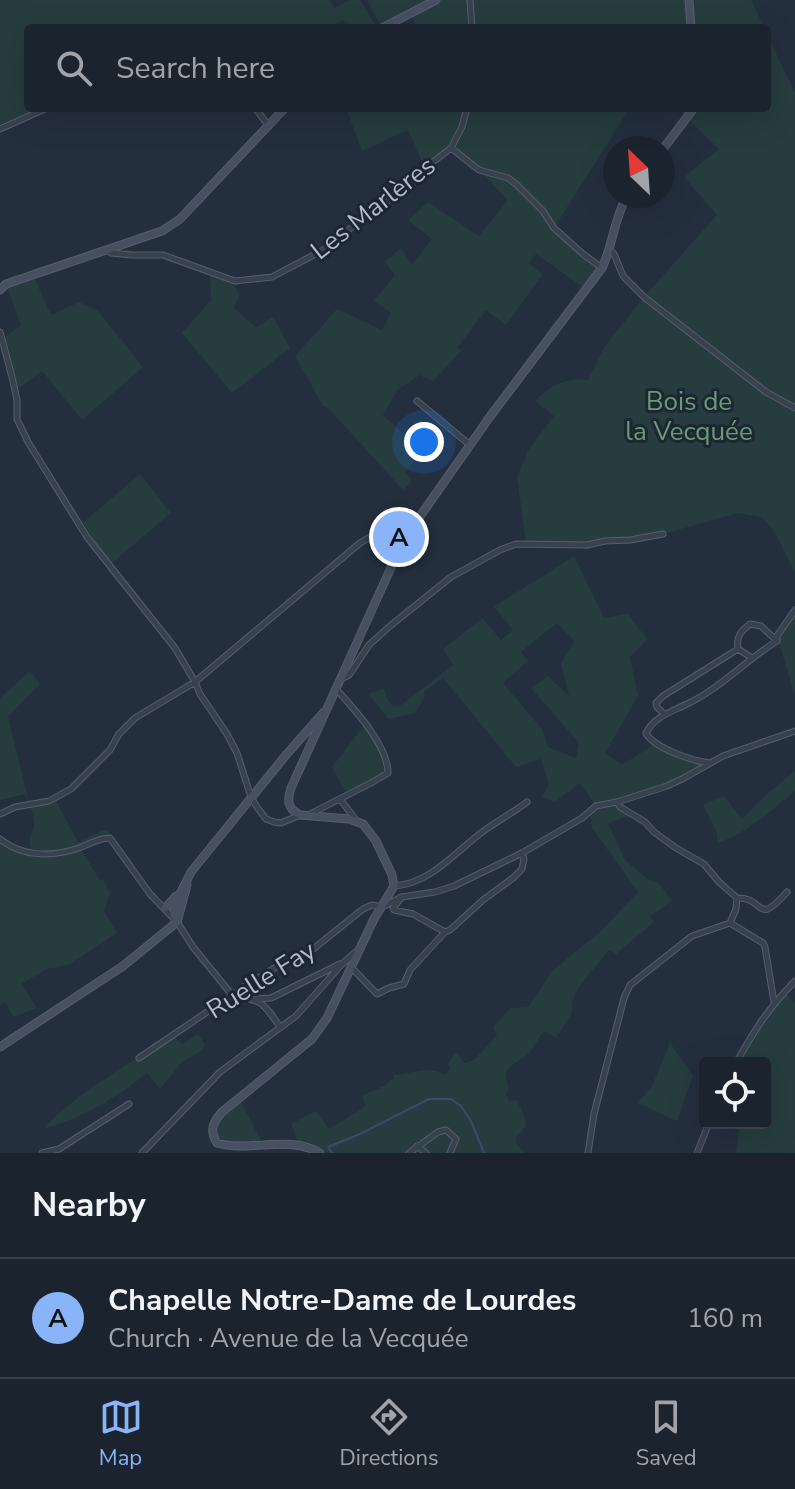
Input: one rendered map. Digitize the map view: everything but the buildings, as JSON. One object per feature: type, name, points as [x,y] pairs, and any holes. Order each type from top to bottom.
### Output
[{"type":"main road","points":[[390,24],[436,0]]},
{"type":"main road","points":[[689,0],[691,24]]},
{"type":"main road","points":[[2,286],[162,231],[176,223],[281,112]]},
{"type":"main road","points":[[673,136],[691,112]]},
{"type":"main road","points":[[320,1153],[299,1146],[243,1153],[224,1148],[217,1143],[212,1132],[214,1120],[233,1102],[312,1039],[327,1018],[346,965],[361,949],[374,919],[394,886],[376,841],[364,825],[356,820],[304,815],[293,811],[288,798],[291,788],[399,550],[470,445],[602,268],[620,208]]},
{"type":"main road","points":[[177,922],[174,915],[180,892],[191,872],[325,712]]},
{"type":"main road","points":[[0,1047],[123,966],[177,922],[191,872]]},
{"type":"main road","points":[[165,908],[180,892]]},
{"type":"street","points":[[470,0],[472,24]]},
{"type":"street","points":[[0,129],[38,112]]},
{"type":"street","points":[[258,112],[269,126]]},
{"type":"street","points":[[451,148],[466,112]]},
{"type":"street","name":"Les Marlères","points":[[106,250],[132,255],[163,255],[235,281],[272,277],[327,248],[451,148],[479,170],[508,178],[516,184],[543,211],[554,228],[602,268]]},
{"type":"street","points":[[610,250],[623,276],[644,297],[766,392],[795,408]]},
{"type":"street","points":[[0,332],[15,391],[17,419],[28,442],[87,537],[175,648],[200,694],[227,734],[237,753],[251,797],[266,819],[281,823],[304,815],[388,774],[389,768],[372,733],[336,689]]},
{"type":"street","points":[[417,401],[470,445]]},
{"type":"street","points":[[0,814],[15,807],[49,801],[71,789],[110,750],[119,734],[135,718],[195,682],[360,543],[379,531],[415,524]]},
{"type":"street","points":[[340,680],[349,675],[369,645],[390,626],[451,577],[500,550],[516,544],[587,545],[663,534]]},
{"type":"street","points":[[777,641],[777,636],[795,610]]},
{"type":"street","points":[[738,649],[737,640],[741,631],[750,624],[761,626],[777,641]]},
{"type":"street","points":[[710,763],[681,755],[647,737],[646,733],[664,714],[710,692],[777,641]]},
{"type":"street","points":[[738,649],[752,658]]},
{"type":"street","points":[[664,714],[656,703],[663,696],[738,649]]},
{"type":"street","points":[[787,892],[767,910],[746,898],[737,898],[704,864],[676,848],[617,802],[667,786],[740,749],[795,731]]},
{"type":"street","points":[[340,799],[356,820]]},
{"type":"street","points":[[394,886],[426,877],[527,802]]},
{"type":"street","name":"Ruelle Fay","points":[[139,1058],[286,961],[310,951],[363,909],[372,905],[382,907],[402,897],[452,887],[522,853],[582,818],[596,806],[617,802]]},
{"type":"street","points":[[0,839],[11,848],[40,855],[110,838],[232,995],[271,998],[346,965]]},
{"type":"street","points":[[346,965],[377,994],[404,984],[410,970],[445,932],[522,869],[522,853]]},
{"type":"street","points":[[402,897],[394,910],[413,914],[445,932]]},
{"type":"street","points":[[730,923],[737,898]]},
{"type":"street","points":[[588,1153],[594,1114],[630,985],[692,936],[730,923],[759,939],[765,947],[774,1002]]},
{"type":"street","points":[[142,1153],[220,1072],[296,1016],[346,965]]},
{"type":"street","points":[[739,1057],[774,1002],[795,981]]},
{"type":"street","points":[[253,999],[264,1006],[280,1027]]},
{"type":"street","points":[[42,1153],[59,1149],[129,1104]]},
{"type":"street","points":[[697,1153],[707,1129]]},
{"type":"street","points":[[409,1153],[438,1132],[446,1130],[456,1139],[450,1153]]},
{"type":"street","points":[[417,1146],[426,1153]]},
{"type":"green space","points":[[0,0],[330,0],[334,8],[349,0],[360,0],[375,24],[346,24],[343,20],[335,24],[24,24],[24,112],[38,112],[0,129]]},
{"type":"green space","points":[[367,0],[751,0],[762,24],[415,24],[410,14],[390,24],[380,24]]},
{"type":"green space","name":"Bois de la Vecquée","points":[[771,42],[795,93],[795,573],[775,532],[762,517],[738,513],[663,534],[587,545],[526,543],[517,477],[529,449],[554,416],[535,401],[559,383],[588,380],[605,346],[717,215],[684,177],[719,149],[680,112],[771,112]]},
{"type":"green space","points":[[347,112],[627,112],[612,136],[603,136],[603,151],[554,228],[602,268],[586,289],[536,254],[529,263],[543,274],[506,325],[486,310],[457,348],[462,350],[433,381],[420,375],[397,390],[383,415],[424,452],[405,472],[412,481],[403,490],[323,406],[295,356],[337,309],[382,330],[391,313],[374,301],[395,275],[385,262],[401,248],[412,265],[432,239],[408,220],[428,202],[479,236],[508,200],[479,170],[451,148],[425,168],[408,130],[362,151]]},
{"type":"green space","points":[[210,273],[234,285],[240,294],[234,308],[256,327],[273,317],[290,348],[232,393],[182,333],[211,300]]},
{"type":"green space","points":[[33,275],[51,315],[79,302],[98,311],[143,367],[82,420],[42,371],[15,391],[2,338],[21,326],[6,284]]},
{"type":"green space","points":[[140,474],[171,513],[111,564],[83,523]]},
{"type":"green space","points":[[574,556],[604,618],[628,614],[647,639],[630,657],[638,696],[605,753],[622,765],[656,743],[681,755],[710,763],[684,778],[618,802],[633,815],[608,823],[625,860],[650,881],[658,882],[672,901],[650,916],[654,922],[616,954],[609,950],[578,988],[572,1002],[572,1013],[556,1038],[544,1031],[529,1053],[508,1069],[506,1080],[509,1088],[506,1094],[509,1101],[517,1100],[526,1126],[516,1138],[516,1144],[526,1153],[326,1153],[298,1142],[291,1124],[316,1111],[329,1129],[366,1106],[362,1096],[384,1086],[394,1075],[426,1070],[445,1075],[450,1069],[448,1063],[456,1052],[465,1063],[474,1060],[497,1035],[493,1027],[511,1008],[528,1007],[552,971],[600,932],[638,892],[592,828],[590,812],[596,806],[580,783],[555,802],[542,797],[549,785],[541,759],[516,767],[443,678],[424,692],[415,713],[389,719],[368,694],[383,689],[393,706],[401,705],[453,665],[443,649],[483,618],[501,640],[513,630],[494,607]],"holes":[[[557,623],[574,641],[561,664],[569,696],[548,676],[531,688],[579,743],[576,758],[548,747],[542,729],[503,683],[528,661],[521,652]]]},
{"type":"green space","points":[[795,610],[795,696],[777,636]]},
{"type":"green space","points":[[30,671],[40,684],[8,717],[29,803],[55,799],[78,842],[106,830],[111,834],[80,848],[110,893],[104,911],[117,933],[68,965],[47,969],[21,984],[37,1008],[14,1017],[5,1002],[0,1005],[0,839],[32,853],[30,837],[34,820],[25,794],[0,800],[0,698]]},
{"type":"green space","points":[[365,724],[384,754],[388,774],[347,794],[332,767]]},
{"type":"green space","points":[[795,771],[795,791],[749,827],[718,843],[716,830],[703,805],[724,796],[742,819]]},
{"type":"green space","points":[[785,993],[795,1003],[795,1153],[736,1153],[739,1129],[771,1129],[771,1057],[740,1057],[760,1023]]},
{"type":"green space","points":[[198,1034],[205,1045],[203,1050],[182,1062],[160,1089],[147,1073],[100,1105],[47,1128],[60,1112],[91,1088],[173,1035],[182,1044]]},
{"type":"green space","points":[[670,1043],[693,1076],[677,1121],[638,1103],[652,1086]]},
{"type":"green space","points":[[240,1100],[265,1148],[220,1142],[214,1131],[217,1121]]},
{"type":"waterway","points":[[332,1153],[328,1147],[429,1099],[451,1099],[461,1106],[484,1153]]},
{"type":"place","name":"Chapelle Notre-Dame de Lourdes","points":[[399,537]]}]
